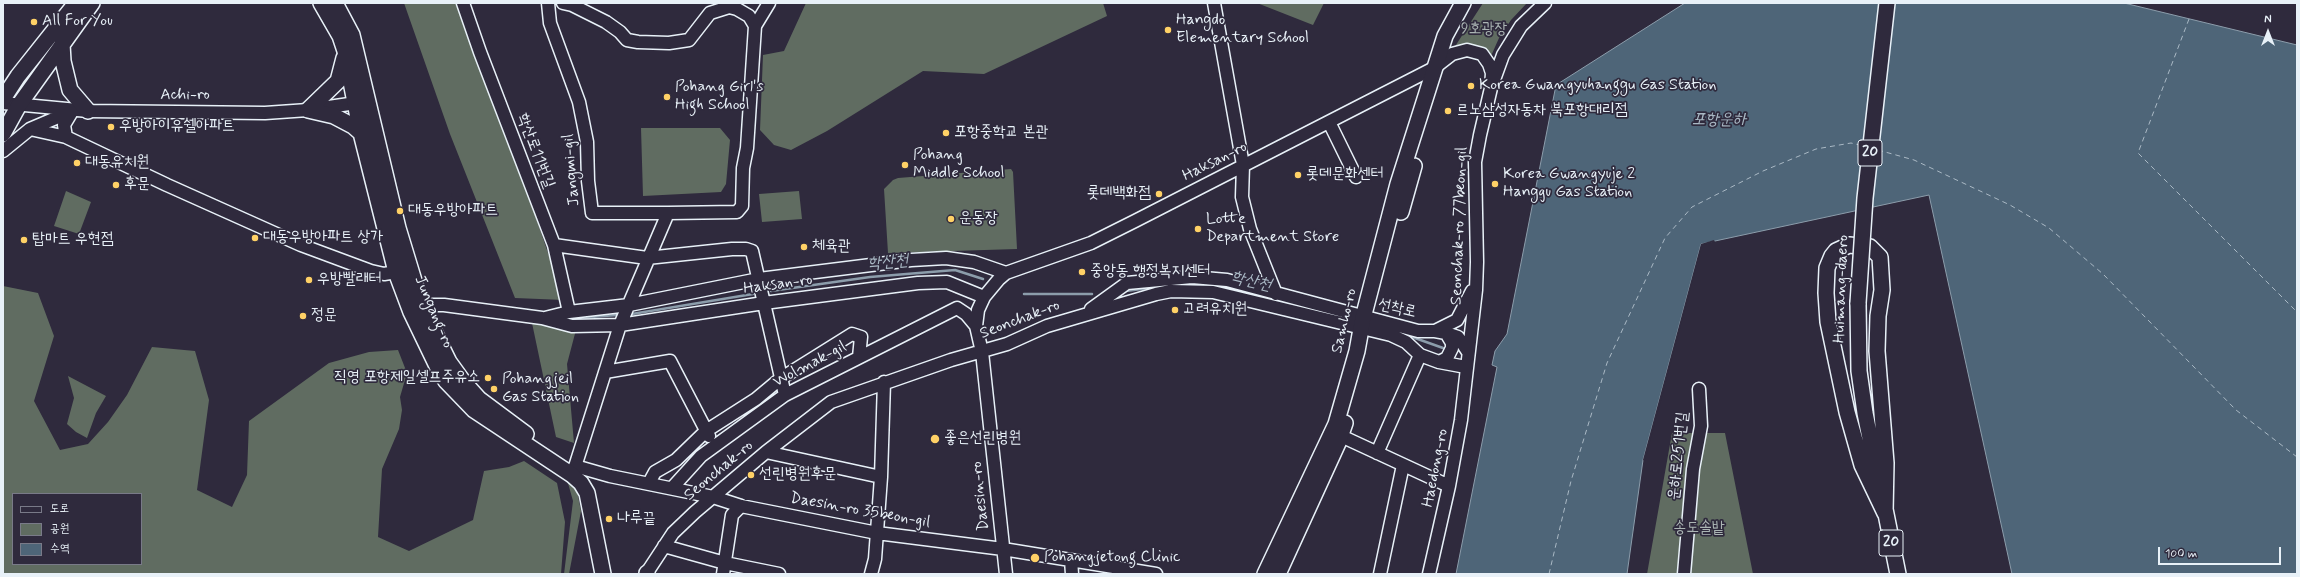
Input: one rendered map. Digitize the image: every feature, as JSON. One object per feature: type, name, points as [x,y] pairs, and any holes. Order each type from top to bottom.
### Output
[{"type":"main road","points":[[3,99],[18,76],[76,3]]},
{"type":"main road","points":[[3,134],[19,105],[92,3]]},
{"type":"main road","name":"Jungang-ro","points":[[321,3],[337,30],[361,102],[409,271],[416,310]]},
{"type":"main road","name":"Jungang-ro","points":[[335,3],[352,35],[361,102],[361,133],[396,272],[416,310],[438,368],[446,381],[474,410],[573,471],[587,477],[592,488],[611,574]]},
{"type":"main road","name":"Samho-ro","points":[[1278,574],[1341,436],[1398,184],[1421,117],[1434,68],[1445,36],[1463,3]]},
{"type":"main road","name":"Huimang-daero","points":[[1888,3],[1860,268],[1857,340],[1865,413],[1898,574]]},
{"type":"main road","points":[[62,44],[63,61],[70,90],[81,111]]},
{"type":"main road","points":[[345,52],[338,81],[308,110],[339,119],[361,133]]},
{"type":"main road","points":[[1849,245],[1870,247],[1880,257],[1882,290],[1878,316],[1877,351],[1885,456],[1885,513],[1862,465],[1847,412],[1828,322],[1826,293],[1827,268],[1836,251],[1849,245]]},
{"type":"main road","name":"Samho-ro","points":[[1265,574],[1336,424],[1366,324]]},
{"type":"main road","name":"Jungang-ro","points":[[573,471],[587,493],[603,574]]},
{"type":"street","name":"학산로11번길","points":[[463,3],[480,52],[554,244],[569,312]]},
{"type":"street","name":"Jangmi-gil","points":[[548,3],[550,23],[578,102],[587,142],[588,181],[592,213],[668,213]]},
{"type":"street","points":[[563,3],[606,22],[620,32],[627,40],[638,42],[668,43],[689,40],[710,13],[729,7],[737,9],[749,16],[755,26]]},
{"type":"street","points":[[573,471],[620,325],[630,305],[647,258],[668,213],[737,212],[742,206],[743,168],[747,148],[755,26],[769,3]]},
{"type":"street","points":[[1214,3],[1243,165],[1242,197],[1250,229],[1276,294]]},
{"type":"street","points":[[1491,88],[1503,55],[1514,35],[1529,17],[1545,3]]},
{"type":"street","name":"Haksan-ro","points":[[416,310],[444,305],[542,318],[572,326],[620,325],[764,303],[918,282],[947,282],[984,297],[1006,273],[1091,243],[1434,68],[1452,54],[1467,50],[1482,54],[1489,64],[1492,73],[1491,88]]},
{"type":"street","name":"Seonchak-ro 77beon-gil","points":[[1466,367],[1476,279],[1475,162],[1491,88]]},
{"type":"street","name":"Achi-ro","points":[[3,103],[81,111],[265,112],[308,110],[361,102]]},
{"type":"street","points":[[3,151],[30,129],[81,111]]},
{"type":"street","points":[[66,137],[64,124],[81,111]]},
{"type":"street","points":[[1329,122],[1356,177]]},
{"type":"street","points":[[30,129],[66,137],[166,185],[301,245],[371,271],[384,274],[396,272]]},
{"type":"street","points":[[554,244],[647,258],[746,249],[752,251],[780,379],[785,395]]},
{"type":"street","name":"Haksan-ro","points":[[542,318],[569,312],[630,305],[758,279],[855,266],[946,258],[974,262],[1006,273]]},
{"type":"street","name":"선착로","points":[[1086,314],[1127,283],[1155,279],[1192,277],[1227,280],[1276,294],[1366,324],[1418,331],[1441,332]]},
{"type":"street","points":[[1441,332],[1457,320],[1476,279]]},
{"type":"street","name":"Seonchak-ro","points":[[647,574],[672,533],[766,452],[831,402],[884,382],[951,360],[1007,344],[1047,326],[1156,294],[1171,291],[1213,292],[1366,324],[1406,342],[1420,354],[1439,362],[1466,367]]},
{"type":"street","name":"Daesin-ro","points":[[984,297],[978,310],[976,326],[982,352],[1006,574]]},
{"type":"street","name":"Wolmak-gil","points":[[672,488],[701,456],[714,445],[785,395],[957,308],[966,314],[976,326]]},
{"type":"street","points":[[1441,332],[1458,337],[1468,352]]},
{"type":"street","points":[[1439,362],[1446,358],[1452,348],[1452,342],[1441,332]]},
{"type":"street","points":[[649,483],[655,472],[676,460],[706,431],[756,399],[780,379],[852,334],[861,337],[859,357]]},
{"type":"street","points":[[1377,453],[1420,354]]},
{"type":"street","points":[[605,372],[670,361],[714,445]]},
{"type":"street","name":"Haedong-ro","points":[[1429,574],[1449,486],[1461,420],[1466,367]]},
{"type":"street","points":[[871,574],[877,533],[881,477],[884,382]]},
{"type":"street","name":"운하로251번길","points":[[1684,574],[1693,468],[1701,426],[1699,389]]},
{"type":"street","points":[[1341,436],[1449,486]]},
{"type":"street","points":[[766,452],[881,477]]},
{"type":"street","points":[[1380,574],[1403,465]]},
{"type":"street","name":"Daesin-ro 35beon-gil","points":[[573,471],[649,483],[713,497],[741,506],[877,533],[1003,549],[1156,574]]},
{"type":"street","points":[[724,568],[732,515],[741,506]]},
{"type":"street","points":[[664,546],[724,568],[775,573]]},
{"type":"street","points":[[1071,560],[1072,574]]},
{"type":"green space","points":[[404,3],[463,3],[564,300],[515,298],[450,134]]},
{"type":"green space","points":[[806,3],[1103,3],[1107,16],[984,74],[923,71],[827,131],[791,150],[774,145],[760,130],[763,55],[784,51]]},
{"type":"green space","points":[[1257,3],[1324,3],[1313,25]]},
{"type":"green space","name":"9호광장","points":[[1483,3],[1527,3],[1511,20],[1499,38],[1491,56],[1483,50],[1454,48]]},
{"type":"green space","points":[[641,128],[720,128],[730,140],[726,184],[721,192],[643,196]]},
{"type":"green space","name":"운동장","points":[[1011,169],[1013,172],[1017,249],[888,253],[884,189],[893,180],[898,178]]},
{"type":"green space","points":[[66,191],[91,202],[79,234],[54,226]]},
{"type":"green space","points":[[799,191],[802,219],[762,222],[759,194]]},
{"type":"green space","points":[[3,286],[38,293],[54,336],[34,401],[60,450],[88,444],[108,422],[127,395],[152,347],[195,351],[209,400],[197,490],[232,507],[247,475],[249,421],[329,363],[369,352],[398,350],[407,373],[400,397],[402,410],[399,429],[382,469],[378,537],[409,551],[473,520],[484,471],[509,467],[524,461],[557,483],[565,522],[561,574],[3,574]]},
{"type":"green space","points":[[542,318],[577,326],[567,364],[574,443],[556,437],[532,323]]},
{"type":"green space","points":[[68,376],[106,396],[96,413],[87,438],[76,432],[67,424],[74,398]]},
{"type":"green space","name":"송도솔밭","points":[[1672,433],[1725,433],[1753,574],[1647,574]]},
{"type":"green space","points":[[566,476],[575,481],[581,511],[569,574],[564,574],[573,501]]},
{"type":"water","name":"포항운하","points":[[1685,3],[2124,3],[2297,45],[2297,574],[2012,574],[1929,195],[1701,244],[1643,460],[1627,574],[1456,574],[1497,367],[1492,365],[1495,351],[1507,334],[1556,85]]},
{"type":"pier","points":[[1714,240],[1715,242],[1702,245],[1645,461],[1643,460],[1701,244]]},
{"type":"waterway","name":"학산천","points":[[771,291],[870,277],[955,270],[983,279]]},
{"type":"waterway","name":"학산천","points":[[1174,285],[1203,284],[1235,289],[1343,317]]},
{"type":"waterway","name":"학산천","points":[[1126,291],[1165,286]]},
{"type":"waterway","name":"학산천","points":[[632,314],[753,294]]},
{"type":"waterway","name":"학산천","points":[[1024,294],[1092,294]]},
{"type":"waterway","points":[[565,319],[617,315]]},
{"type":"waterway","name":"학산천","points":[[1398,332],[1443,348]]},
{"type":"ferry route","points":[[2189,19],[2138,153],[2297,312]]},
{"type":"ferry route","points":[[1549,574],[1571,481],[1607,363],[1665,238],[1692,207],[1763,171],[1816,149],[1851,143],[1864,146]]},
{"type":"ferry route","points":[[1878,150],[1914,160],[2010,205],[2049,228],[2103,274],[2236,410],[2297,457]]},
{"type":"place","name":"All For You","points":[[34,22]]},
{"type":"place","name":"Hangdo Elementary School","points":[[1168,30]]},
{"type":"place","name":"Korea Gwangyuhanggu Gas Station","points":[[1471,86]]},
{"type":"place","name":"Pohang Girl's High School","points":[[667,97]]},
{"type":"place","name":"르노삼성자동차 북포항대리점","points":[[1448,111]]},
{"type":"place","name":"우방아이유쉘아파트","points":[[111,127]]},
{"type":"place","name":"포항중학교 본관","points":[[946,133]]},
{"type":"place","name":"대동유치원","points":[[77,163]]},
{"type":"place","name":"Pohang Middle School","points":[[905,165]]},
{"type":"place","name":"롯데문화센터","points":[[1298,175]]},
{"type":"place","name":"Korea Gwangyuje 2 Hanggu Gas Station","points":[[1495,184]]},
{"type":"place","name":"후문","points":[[116,185]]},
{"type":"place","name":"롯데백화점","points":[[1159,194]]},
{"type":"place","name":"대동우방아파트","points":[[400,211]]},
{"type":"place","name":"운동장","points":[[951,219]]},
{"type":"place","name":"Lotte Department Store","points":[[1198,229]]},
{"type":"place","name":"대동우방아파트 상가","points":[[255,238]]},
{"type":"place","name":"탑마트 우현점","points":[[24,240]]},
{"type":"place","name":"체육관","points":[[804,247]]},
{"type":"place","name":"중앙동 행정복지센터","points":[[1082,272]]},
{"type":"place","name":"우방빨래터","points":[[309,280]]},
{"type":"place","name":"고려유치원","points":[[1175,310]]},
{"type":"place","name":"정문","points":[[303,316]]},
{"type":"place","name":"직영 포항제일셀프주유소","points":[[488,378]]},
{"type":"place","name":"Pohangjeil Gas Station","points":[[494,389]]},
{"type":"place","name":"좋은선린병원","points":[[935,439]]},
{"type":"place","name":"선린병원후문","points":[[751,475]]},
{"type":"place","name":"나루끝","points":[[609,519]]},
{"type":"place","name":"Pohangjetong Clinic","points":[[1035,558]]}]
